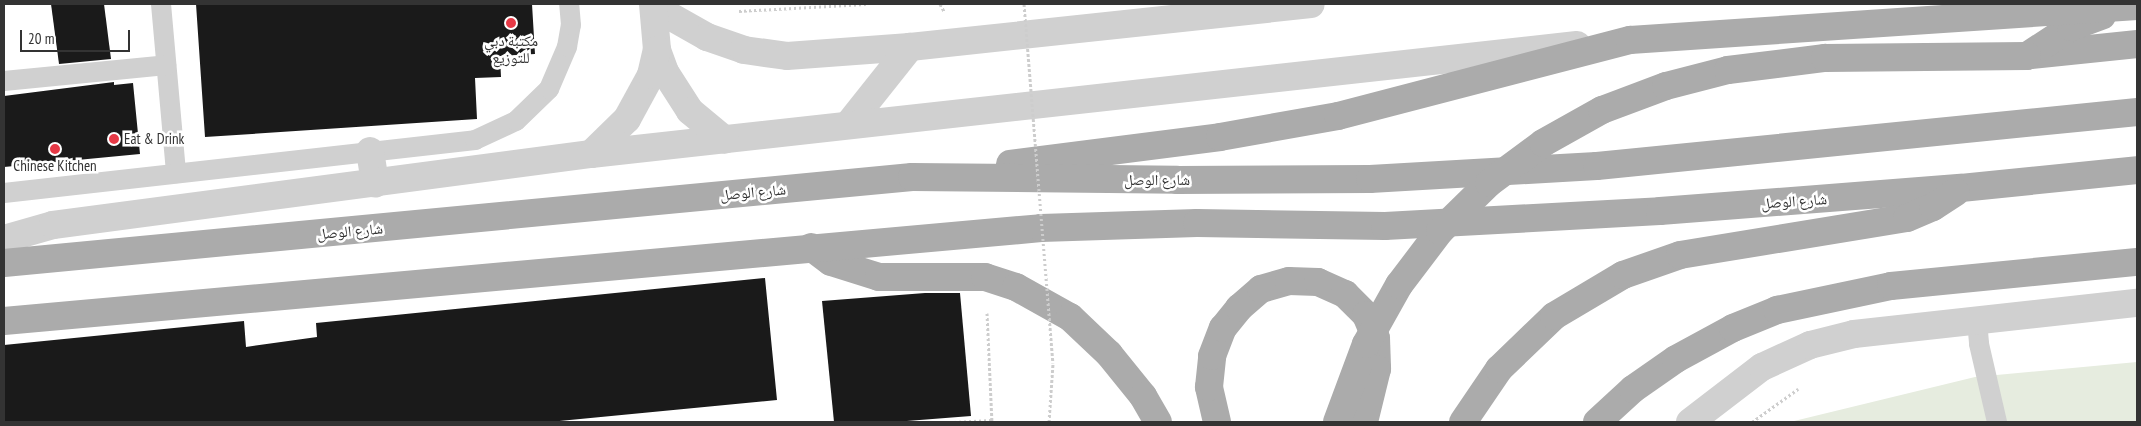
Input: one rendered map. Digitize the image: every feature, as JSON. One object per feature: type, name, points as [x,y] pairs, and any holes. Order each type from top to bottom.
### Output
[{"type":"main road","points":[[912,177],[1211,138],[1338,116],[1630,40],[2137,6]]},
{"type":"main road","points":[[2027,56],[2071,27],[2137,6]]},
{"type":"main road","points":[[1337,422],[1366,344],[1400,285],[1440,231],[1489,183],[1543,142],[1602,110],[1666,86],[1728,70],[1825,58],[2027,56],[2137,44]]},
{"type":"main road","name":"شارع الوصل","points":[[4,263],[912,177],[1177,180],[1370,178],[1597,166],[2137,112]]},
{"type":"main road","name":"شارع الوصل","points":[[4,320],[1040,228],[1197,223],[1405,225],[1660,211],[1961,188],[2137,170]]},
{"type":"main road","points":[[1463,422],[1499,369],[1554,316],[1623,274],[1680,254],[1907,218],[1933,207],[1961,188]]},
{"type":"main road","points":[[811,247],[832,262],[879,278],[986,277],[1016,287],[1070,317],[1109,354],[1143,396],[1158,422]]},
{"type":"main road","points":[[1597,422],[1633,388],[1676,359],[1733,328],[1777,310],[1891,286],[2137,262]]},
{"type":"main road","points":[[1217,422],[1209,387],[1212,356],[1222,328],[1238,308],[1261,289],[1289,281],[1318,282],[1345,294],[1366,314],[1376,338],[1377,369],[1364,422]]},
{"type":"street","points":[[654,6],[706,37],[744,50],[787,56],[910,47],[1236,7],[1311,4]]},
{"type":"street","points":[[591,154],[610,138],[631,112],[651,75],[657,50],[654,6]]},
{"type":"street","points":[[4,239],[53,225],[591,154],[1630,40]]},
{"type":"street","points":[[848,125],[910,47]]},
{"type":"street","points":[[657,50],[673,85],[690,110],[725,140]]},
{"type":"street","points":[[370,151],[375,184]]},
{"type":"street","points":[[1690,422],[1762,367],[1810,346],[1854,334],[2137,303]]},
{"type":"lane","points":[[161,4],[176,173]]},
{"type":"lane","points":[[4,193],[475,140],[516,121],[534,107],[560,70],[571,25],[569,4]]},
{"type":"lane","points":[[4,82],[166,65]]},
{"type":"lane","points":[[1978,320],[1979,344],[1997,422]]},
{"type":"path","points":[[735,9],[762,11],[866,4]]},
{"type":"path","points":[[1024,4],[1053,363],[1049,422]]},
{"type":"path","points":[[954,422],[992,421],[986,277]]},
{"type":"shaded area","points":[[2137,362],[2137,422],[1790,422],[1975,377]]},
{"type":"building","points":[[51,4],[104,4],[111,59],[59,64]]},
{"type":"building","points":[[196,4],[532,4],[535,54],[500,56],[501,77],[475,78],[477,119],[205,137]]},
{"type":"building","points":[[114,82],[114,85],[133,83],[140,154],[4,167],[4,96]]},
{"type":"building","points":[[765,278],[777,400],[549,422],[4,422],[4,345],[244,321],[246,347],[317,337],[316,323]]},
{"type":"building","points":[[925,293],[960,293],[971,416],[894,422],[834,422],[822,301]]},
{"type":"place","name":"مكتبة دبي للتوزيع","points":[[511,23]]},
{"type":"place","name":"Eat & Drink","points":[[114,139]]},
{"type":"place","name":"Chinese Kitchen","points":[[55,149]]}]
